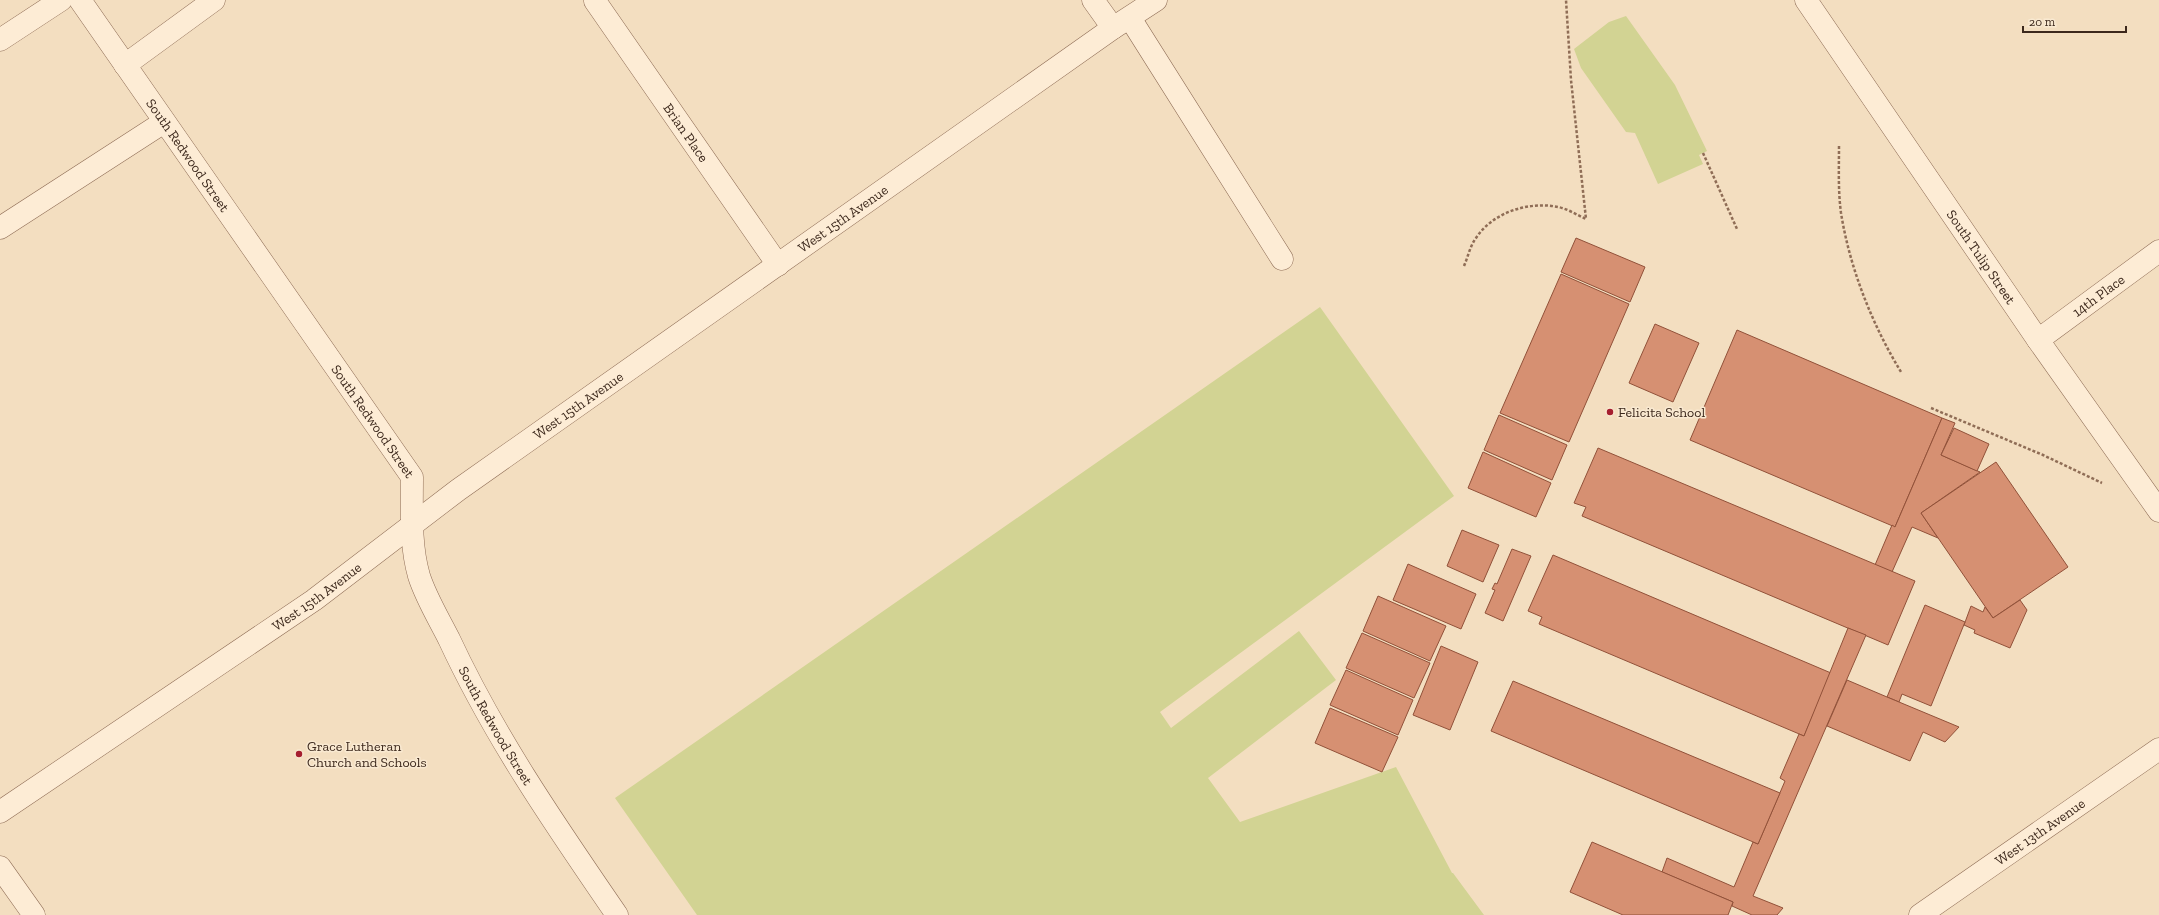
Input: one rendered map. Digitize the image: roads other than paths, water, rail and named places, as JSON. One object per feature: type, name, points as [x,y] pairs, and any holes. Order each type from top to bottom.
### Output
[{"type":"street","points":[[0,40],[61,0]]},
{"type":"street","name":"South Redwood Street","points":[[80,0],[412,477],[411,525],[419,576],[457,657],[506,748],[553,822],[617,915]]},
{"type":"street","points":[[125,66],[214,0]]},
{"type":"street","points":[[1093,0],[1121,23],[1282,260]]},
{"type":"street","name":"West 15th Avenue","points":[[0,812],[314,600],[471,481],[1121,23],[1156,0]]},
{"type":"street","name":"South Tulip Street","points":[[1806,0],[2038,340],[2159,511]]},
{"type":"street","name":"Brian Place","points":[[595,1],[778,265]]},
{"type":"street","points":[[0,228],[164,122]]},
{"type":"street","name":"14th Place","points":[[2038,340],[2159,251]]},
{"type":"street","name":"West 13th Avenue","points":[[1920,915],[2159,749]]},
{"type":"street","points":[[0,867],[34,915]]},
{"type":"place","name":"Felicita School","points":[[1610,412]]},
{"type":"place","name":"Grace Lutheran Church and Schools","points":[[299,754]]}]
